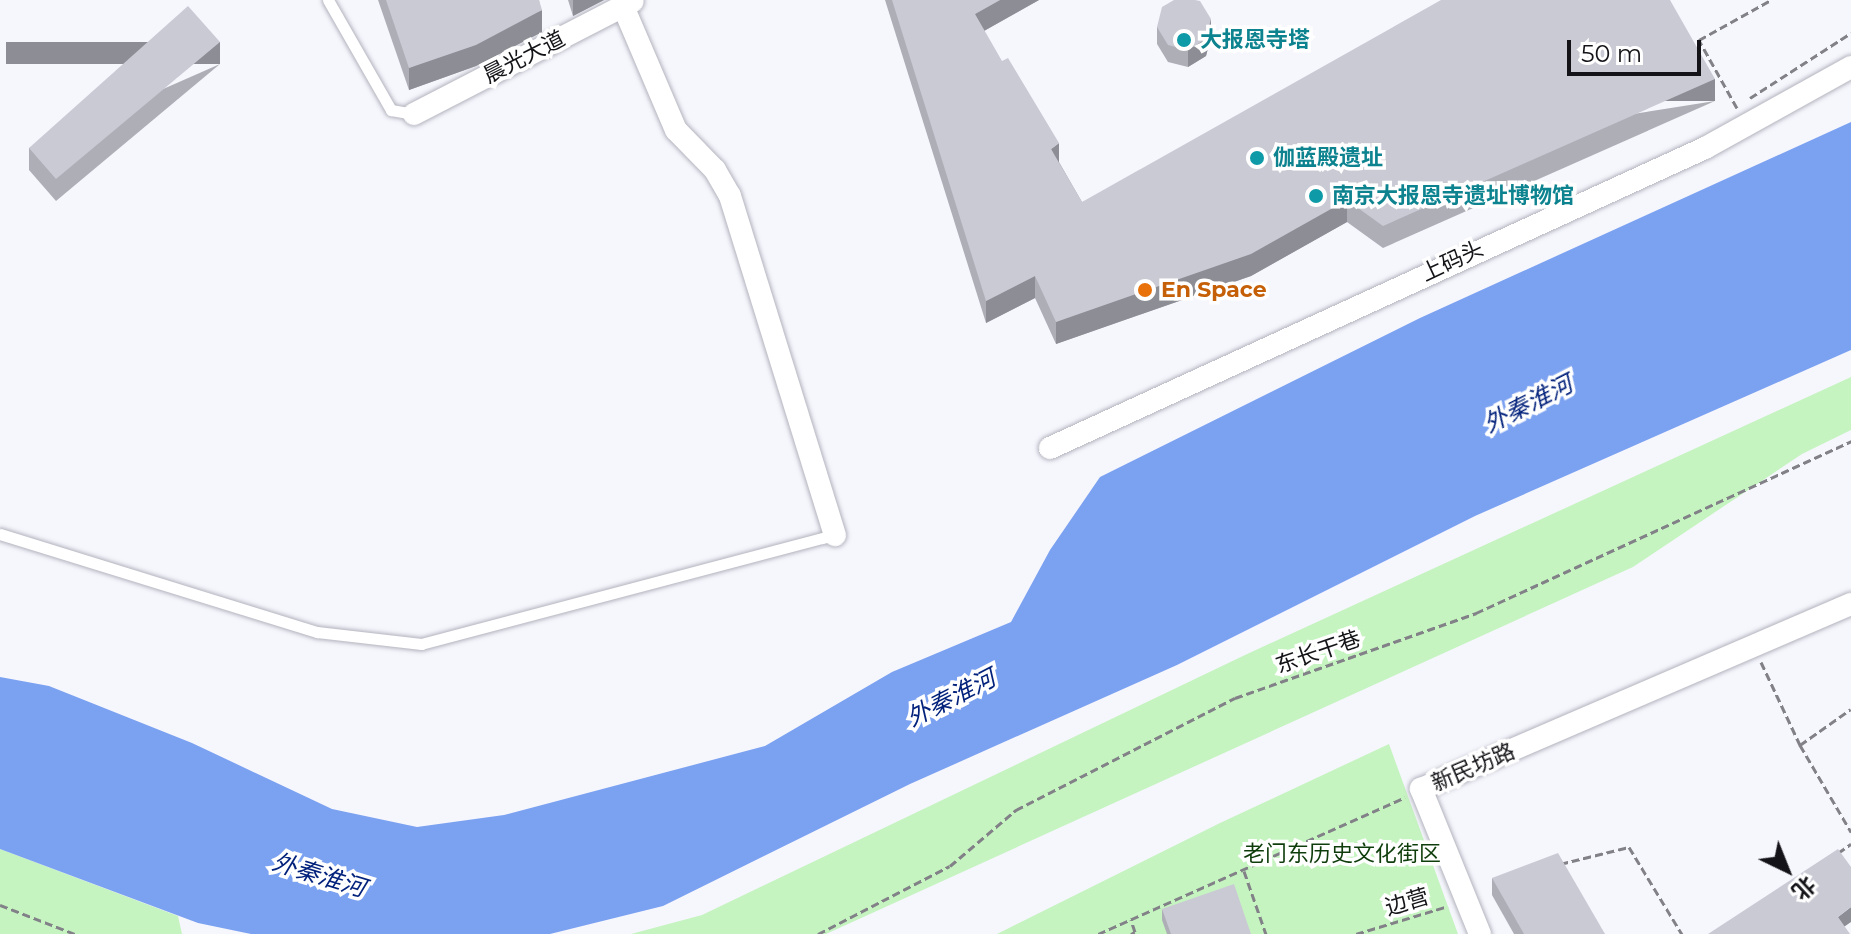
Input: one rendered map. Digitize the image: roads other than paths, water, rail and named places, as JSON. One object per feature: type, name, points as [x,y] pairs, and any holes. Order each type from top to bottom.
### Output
[{"type":"street","name":"晨光大道","points":[[414,114],[629,3]]},
{"type":"street","points":[[629,3],[676,130],[715,170],[730,196],[835,535]]},
{"type":"street","name":"上码头","points":[[1050,448],[1851,67]]},
{"type":"street","name":"新民坊路","points":[[1480,934],[1421,789],[1851,604]]},
{"type":"lane","points":[[328,0],[391,110],[414,114]]},
{"type":"lane","points":[[0,534],[317,632],[421,644],[835,535]]},
{"type":"water","name":"外秦淮河","points":[[1851,122],[1851,350],[1475,516],[1177,665],[910,784],[663,906],[550,934],[251,934],[198,923],[0,849],[0,677],[49,686],[192,743],[332,809],[417,827],[504,815],[765,746],[892,672],[1011,622],[1050,550],[1100,477],[1420,318]]},
{"type":"place","name":"大报恩寺塔","points":[[1184,40]]},
{"type":"place","name":"伽蓝殿遗址","points":[[1257,158]]},
{"type":"place","name":"南京大报恩寺遗址博物馆","points":[[1316,196]]},
{"type":"place","name":"En Space","points":[[1145,290]]},
{"type":"park label","name":"老门东历史文化街区","points":[[1342,854]]}]
